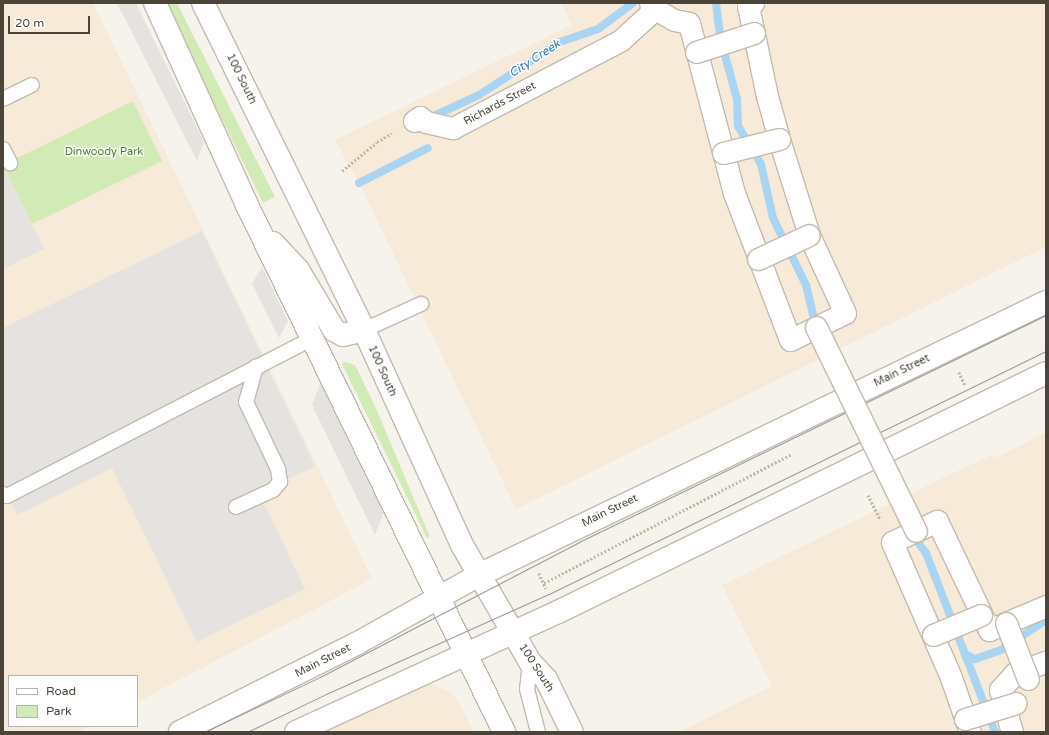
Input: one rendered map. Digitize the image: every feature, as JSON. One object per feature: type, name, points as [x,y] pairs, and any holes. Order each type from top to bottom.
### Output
[{"type":"street","points":[[155,3],[259,230],[504,732]]},
{"type":"street","name":"100 South","points":[[203,3],[364,330],[429,477],[479,575],[530,662],[546,679],[572,732]]},
{"type":"street","points":[[753,3],[748,6],[747,29],[775,156],[800,232],[838,316]]},
{"type":"street","points":[[653,6],[674,20],[690,23],[696,52],[723,153],[758,259],[790,340],[845,313],[809,235],[747,29]]},
{"type":"street","name":"Richards Street","points":[[414,121],[420,117],[426,122],[453,128],[621,40],[653,6]]},
{"type":"street","points":[[696,52],[747,29]]},
{"type":"street","points":[[702,31],[717,97],[762,248],[797,337]]},
{"type":"street","points":[[723,153],[779,139]]},
{"type":"street","points":[[259,230],[298,270],[334,330],[343,335],[364,330]]},
{"type":"street","points":[[758,259],[809,235]]},
{"type":"street","name":"Main Street","points":[[180,732],[356,644],[479,575],[1046,302]]},
{"type":"street","points":[[816,327],[915,531],[960,598],[986,643],[1046,621]]},
{"type":"street","points":[[296,732],[513,632],[1046,373]]},
{"type":"street","points":[[972,728],[892,542],[937,521],[989,630],[1046,606]]},
{"type":"street","points":[[915,531],[972,728]]},
{"type":"street","points":[[933,635],[981,615]]},
{"type":"street","points":[[1006,623],[1037,676],[1011,686],[1025,732]]},
{"type":"street","points":[[1012,732],[1000,690],[1015,673],[1046,662]]},
{"type":"street","points":[[972,728],[1016,703]]},
{"type":"lane","points":[[3,99],[32,85]]},
{"type":"lane","points":[[3,149],[10,163]]},
{"type":"lane","points":[[364,330],[421,304]]},
{"type":"lane","points":[[3,494],[7,496],[256,366],[313,338]]},
{"type":"lane","points":[[236,507],[273,490],[280,482],[278,469],[246,402],[256,366]]},
{"type":"lane","points":[[530,662],[527,689],[538,732]]},
{"type":"path","points":[[342,171],[377,142],[414,121]]},
{"type":"path","points":[[956,366],[966,386]]},
{"type":"path","points":[[950,373],[958,370]]},
{"type":"path","points":[[544,583],[794,453]]},
{"type":"path","points":[[538,570],[546,589]]},
{"type":"shaded area","points":[[3,3],[93,3],[372,579],[138,701],[138,675],[8,675],[8,727],[89,727],[80,732],[3,732]]},
{"type":"shaded area","points":[[117,3],[136,3],[204,142],[197,161]]},
{"type":"shaded area","points":[[561,3],[1046,3],[1046,247],[516,509],[359,183],[335,140],[572,25]]},
{"type":"shaded area","points":[[3,165],[44,249],[3,269]]},
{"type":"shaded area","points":[[202,231],[315,466],[259,493],[305,589],[197,642],[112,468],[17,515],[3,487],[3,328]]},
{"type":"shaded area","points":[[262,267],[288,321],[279,338],[252,284]]},
{"type":"shaded area","points":[[321,381],[384,512],[375,535],[312,405]]},
{"type":"shaded area","points":[[1046,432],[1046,732],[679,732],[772,686],[722,585],[993,454],[996,458]]},
{"type":"shaded area","points":[[432,684],[452,693],[459,702],[474,732],[323,732],[413,687]]},
{"type":"green space","points":[[165,3],[177,3],[275,197],[263,203]]},
{"type":"green space","name":"Dinwoody Park","points":[[133,101],[162,161],[32,224],[3,165]]},
{"type":"green space","points":[[345,362],[355,365],[375,406],[430,537],[427,538],[342,364]]},
{"type":"waterway","name":"City Creek","points":[[436,115],[479,95],[560,42],[598,29],[633,3]]},
{"type":"waterway","points":[[716,3],[720,37],[737,99],[738,126],[761,164],[773,218],[806,285],[816,327]]},
{"type":"waterway","name":"City Creek","points":[[359,183],[428,148]]},
{"type":"waterway","points":[[912,534],[926,553],[995,732]]},
{"type":"waterway","points":[[965,654],[975,659],[1001,650],[1046,620]]},
{"type":"tram line","points":[[204,732],[320,677],[581,541],[1046,315]]},
{"type":"tram line","points":[[247,732],[326,694],[549,594],[1046,351]]}]
